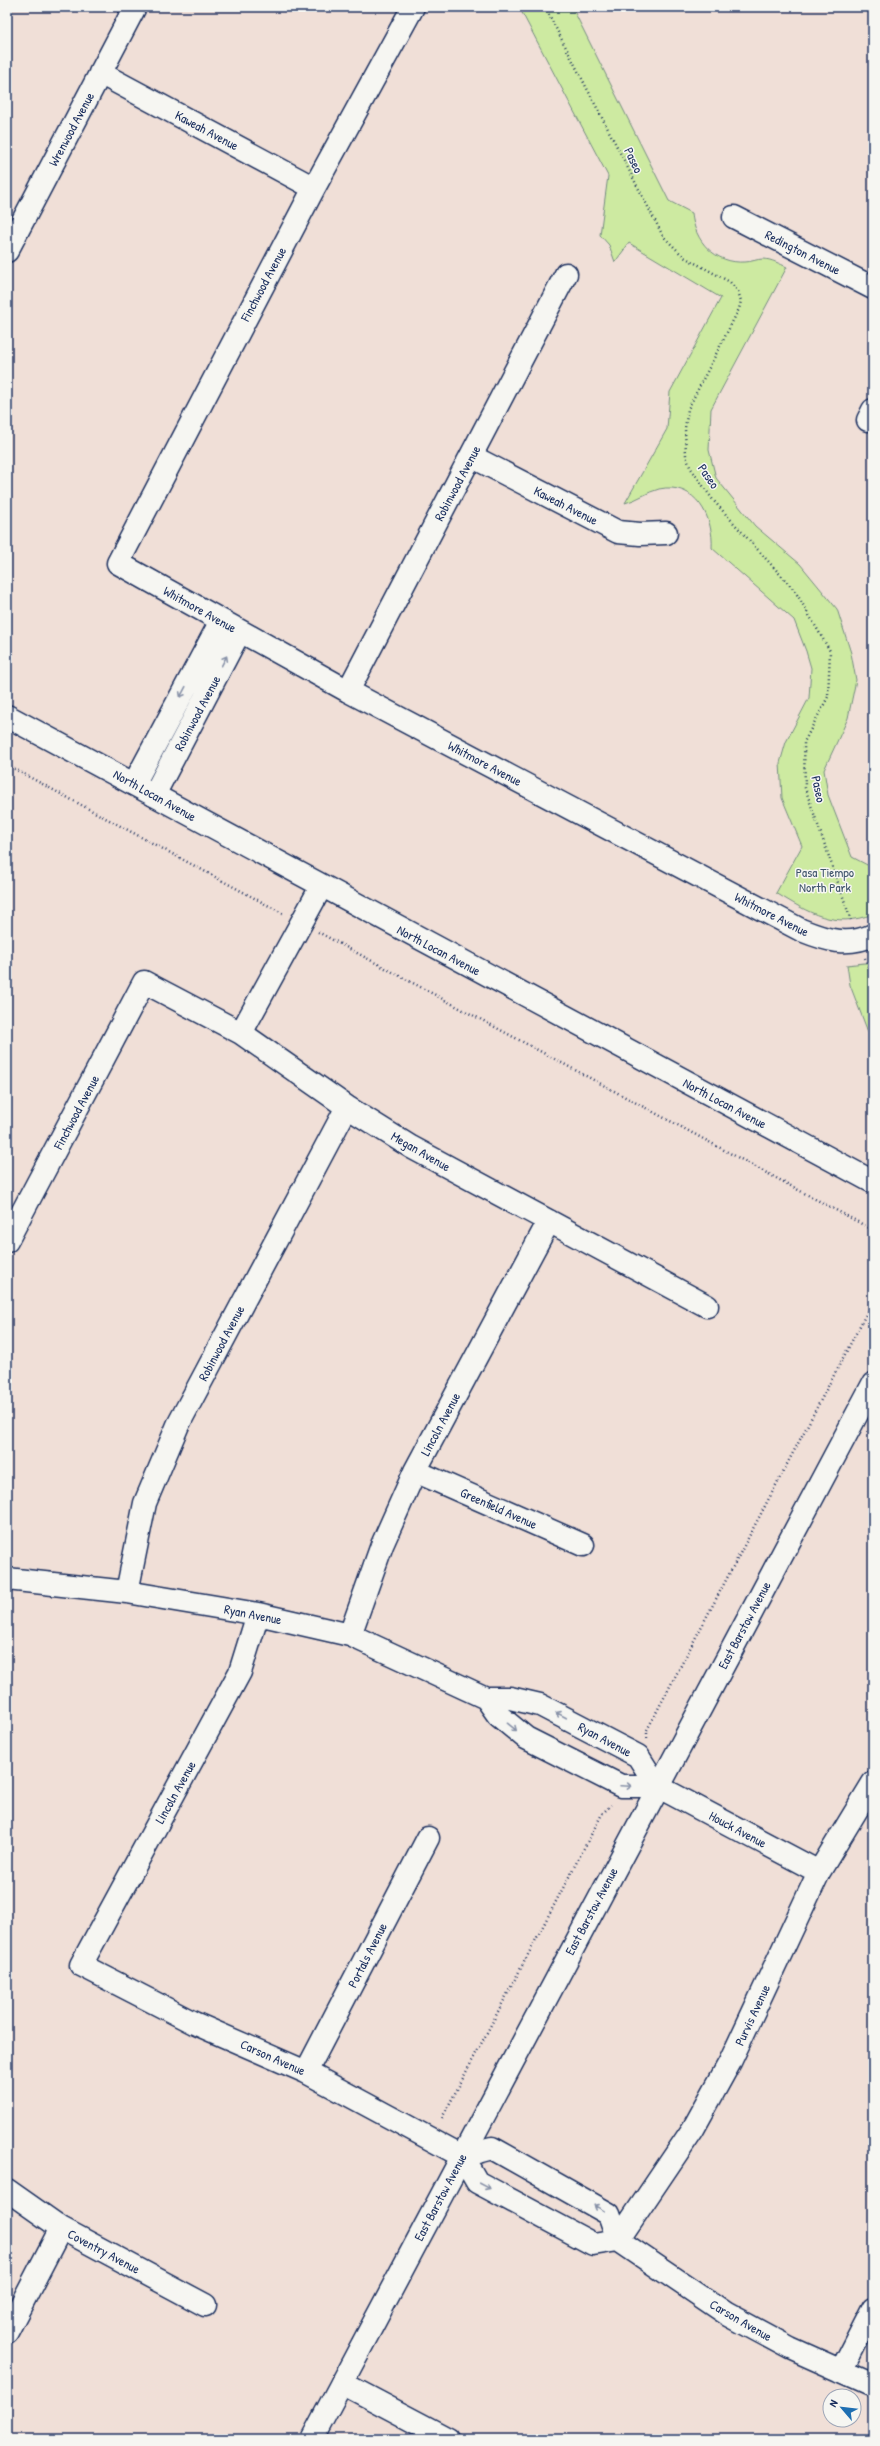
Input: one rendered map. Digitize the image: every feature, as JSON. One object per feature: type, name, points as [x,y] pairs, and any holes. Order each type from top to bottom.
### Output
[{"type":"street","name":"Wrenwood Avenue","points":[[7,252],[135,7]]},
{"type":"street","name":"Finchwood Avenue","points":[[118,563],[314,188],[413,7]]},
{"type":"street","name":"Kaweah Avenue","points":[[100,73],[314,188]]},
{"type":"street","name":"Redington Avenue","points":[[734,217],[873,288]]},
{"type":"street","name":"Robinwood Avenue","points":[[348,691],[566,274]]},
{"type":"street","name":"Kaweah Avenue","points":[[471,456],[618,532],[640,534],[666,533]]},
{"type":"street","name":"Whitmore Avenue","points":[[118,563],[348,691],[801,930],[832,942],[866,938]]},
{"type":"street","name":"Robinwood Avenue","points":[[134,784],[221,621]]},
{"type":"street","name":"Robinwood Avenue","points":[[154,795],[240,631]]},
{"type":"street","name":"North Locan Avenue","points":[[7,716],[321,887],[873,1182]]},
{"type":"street","points":[[241,1033],[321,887]]},
{"type":"street","name":"Finchwood Avenue","points":[[7,1241],[144,982]]},
{"type":"street","name":"Megan Avenue","points":[[144,982],[241,1033],[347,1106],[411,1147],[707,1306]]},
{"type":"street","name":"Robinwood Avenue","points":[[127,1592],[145,1503],[178,1425],[347,1106]]},
{"type":"street","name":"Lincoln Avenue","points":[[350,1635],[382,1545],[416,1471],[549,1221]]},
{"type":"street","name":"East Barstow Avenue","points":[[312,2439],[657,1786],[873,1384]]},
{"type":"street","name":"Greenfield Avenue","points":[[416,1471],[583,1546]]},
{"type":"street","name":"Ryan Avenue","points":[[7,1579],[127,1592],[258,1614],[350,1635],[486,1698],[510,1698],[540,1704],[638,1756],[657,1786]]},
{"type":"street","name":"Lincoln Avenue","points":[[81,1965],[240,1672],[258,1614]]},
{"type":"street","points":[[486,1698],[498,1716],[526,1738],[621,1786],[657,1786]]},
{"type":"street","name":"Purvis Avenue","points":[[618,2240],[693,2129],[730,2062],[819,1872],[873,1783]]},
{"type":"street","name":"Houck Avenue","points":[[657,1786],[819,1872]]},
{"type":"street","name":"Portals Avenue","points":[[306,2072],[428,1838]]},
{"type":"street","name":"Carson Avenue","points":[[81,1965],[194,2023],[306,2072],[462,2156]]},
{"type":"street","points":[[492,2148],[609,2214],[618,2240],[594,2244],[477,2182],[462,2156],[492,2148]]},
{"type":"street","name":"Coventry Avenue","points":[[7,2190],[61,2228],[205,2305]]},
{"type":"street","points":[[7,2332],[61,2228]]},
{"type":"street","name":"Carson Avenue","points":[[618,2240],[727,2314],[790,2348],[873,2385]]},
{"type":"street","points":[[841,2371],[873,2309]]},
{"type":"street","points":[[342,2383],[448,2439]]},
{"type":"path","name":"Paseo","points":[[545,7],[663,236],[684,256],[730,282],[738,291],[741,301],[739,309],[688,410],[685,428],[686,456],[698,480],[713,500],[795,591],[830,651],[828,698],[804,742],[805,788],[866,938],[873,980]]},
{"type":"path","points":[[7,766],[276,910]]},
{"type":"path","points":[[319,933],[873,1230]]},
{"type":"path","points":[[638,1756],[648,1737],[647,1730],[873,1301]]},
{"type":"path","points":[[442,2118],[602,1814],[609,1809],[621,1786]]},
{"type":"green space","name":"Pasa Tiempo North Park","points":[[519,7],[572,7],[669,201],[692,213],[697,233],[708,249],[724,259],[734,262],[747,262],[766,259],[787,267],[711,409],[709,450],[716,478],[755,526],[800,564],[837,609],[851,653],[856,680],[848,718],[824,770],[828,795],[852,857],[873,868],[873,914],[846,920],[822,917],[800,907],[776,893],[802,846],[782,798],[780,763],[786,742],[809,698],[811,668],[794,620],[712,548],[710,525],[706,514],[693,496],[672,488],[659,489],[625,503],[667,429],[670,392],[721,298],[629,243],[615,262],[609,245],[600,235],[608,176]]},
{"type":"green space","points":[[873,962],[873,1045],[850,985],[847,965]]}]
